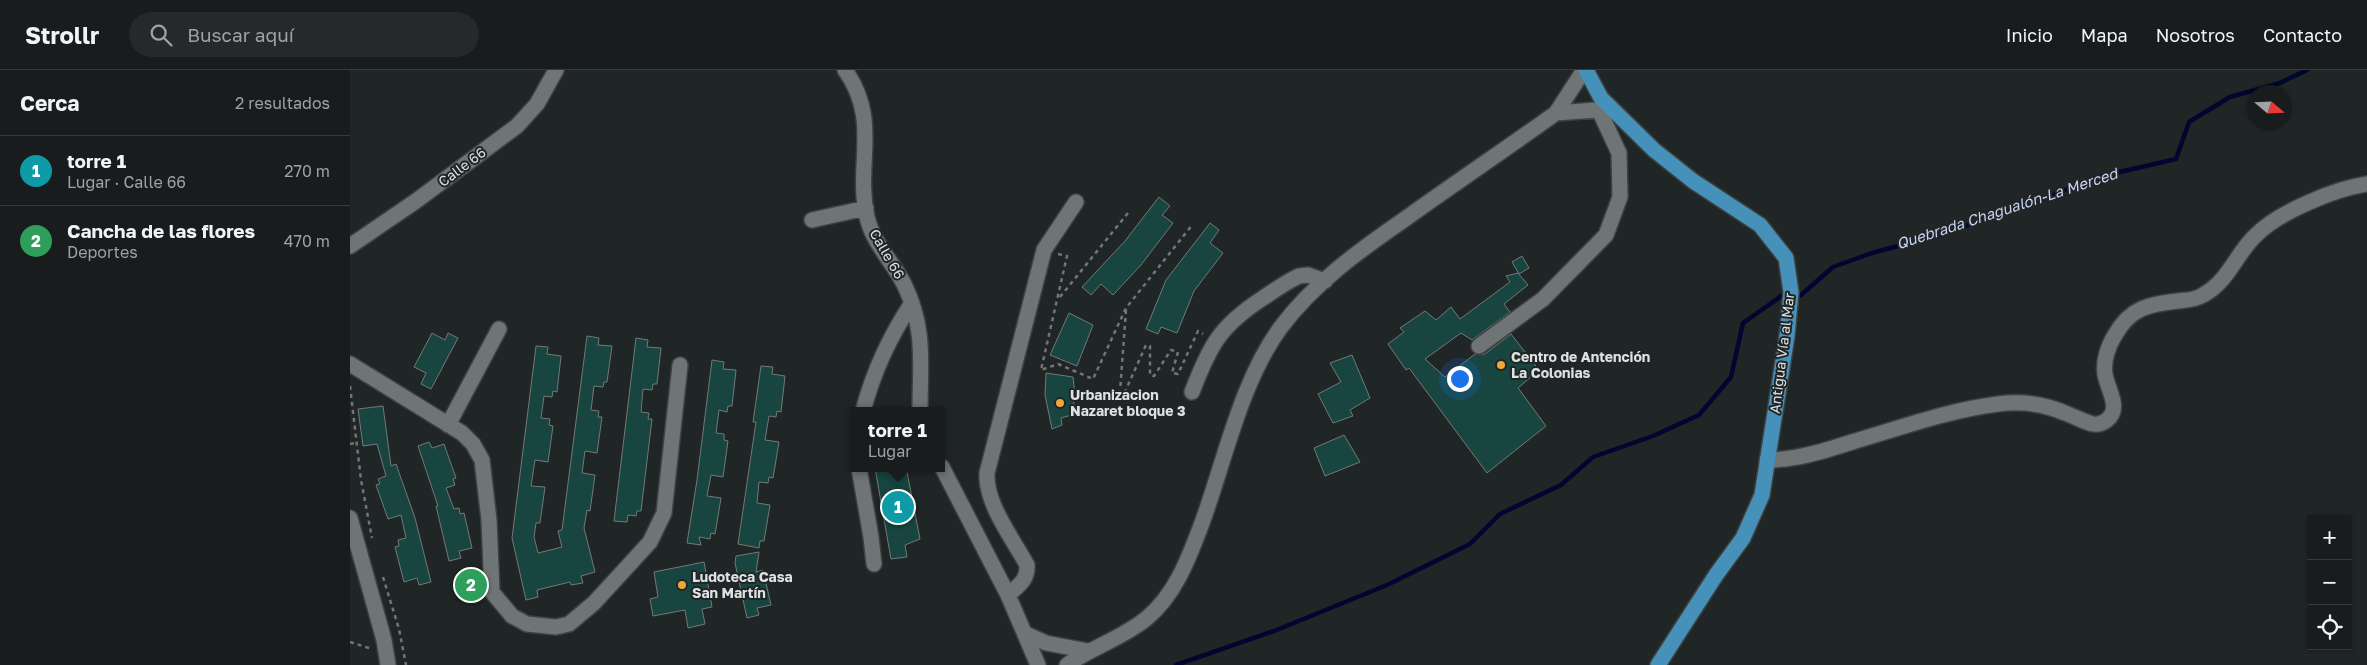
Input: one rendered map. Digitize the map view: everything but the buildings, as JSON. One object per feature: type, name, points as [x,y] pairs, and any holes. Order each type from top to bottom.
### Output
[{"type":"main road","name":"Antigua Vía al Mar","points":[[1585,70],[1606,110],[1693,181],[1760,225],[1786,258],[1790,301],[1762,494],[1743,538],[1716,575],[1658,665]]},
{"type":"street","name":"Calle 66","points":[[350,246],[416,202],[517,126],[537,104],[556,70]]},
{"type":"street","name":"Calle 66","points":[[845,70],[855,83],[864,106],[867,140],[864,198],[866,208],[876,241],[895,269],[919,322],[921,347],[920,407]]},
{"type":"street","points":[[1067,665],[1147,618],[1173,589],[1189,557],[1247,390],[1265,351],[1281,326],[1347,259],[1556,113],[1585,70]]},
{"type":"street","points":[[1479,346],[1543,299],[1606,235],[1620,197],[1619,152],[1606,110],[1556,113]]},
{"type":"street","points":[[1767,460],[1786,460],[1812,454],[1929,419],[1997,404],[2041,405],[2094,424],[2105,422],[2112,415],[2114,405],[2105,376],[2107,351],[2122,323],[2134,312],[2151,303],[2201,297],[2213,289],[2226,276],[2254,236],[2289,211],[2352,187],[2367,184]]},
{"type":"street","points":[[1008,595],[1025,580],[1028,574],[1028,564],[991,500],[986,485],[987,473],[1044,250],[1076,202]]},
{"type":"street","points":[[812,220],[866,208]]},
{"type":"street","points":[[1192,392],[1205,358],[1227,325],[1239,314],[1290,280],[1308,275],[1325,281]]},
{"type":"street","points":[[864,407],[868,390],[896,326],[912,303]]},
{"type":"street","points":[[448,425],[499,329]]},
{"type":"street","points":[[350,364],[462,433],[473,444],[482,460],[489,520],[492,592],[512,616],[526,624],[556,627],[568,624],[594,603],[650,542],[664,513],[680,365]]},
{"type":"street","points":[[860,472],[874,564]]},
{"type":"street","points":[[945,472],[1008,595],[1038,665]]},
{"type":"street","points":[[350,518],[384,640],[388,665]]},
{"type":"street","points":[[1026,634],[1046,643],[1088,651]]},
{"type":"path","points":[[1059,298],[1128,212]]},
{"type":"path","points":[[1044,250],[1067,256],[1059,298],[1041,370],[1058,364],[1093,379],[1126,308],[1193,224]]},
{"type":"path","points":[[1126,308],[1120,392],[1124,394],[1146,345],[1150,346],[1150,375],[1154,376],[1171,350],[1178,352],[1172,373],[1178,374],[1198,331],[1215,342]]},
{"type":"path","points":[[350,386],[361,480],[373,544]]},
{"type":"path","points":[[350,444],[356,444]]},
{"type":"path","points":[[382,572],[399,629],[406,665]]},
{"type":"path","points":[[350,642],[373,649]]},
{"type":"waterway","name":"Quebrada Chagualón-La Merced","points":[[1801,295],[1833,267],[1872,253],[1946,233],[2098,177],[2176,159],[2189,122],[2230,97],[2280,83],[2307,70]]},
{"type":"waterway","name":"Quebrada Chagualón-La Merced","points":[[1176,665],[1274,631],[1387,585],[1470,544],[1500,514],[1561,485],[1593,457],[1653,436],[1699,415],[1731,377],[1743,323],[1787,292]]},
{"type":"place","name":"Centro de Antención La Colonias","points":[[1501,365]]},
{"type":"place","name":"Urbanizacion Nazaret bloque 3","points":[[1060,403]]},
{"type":"place","name":"torre 1","points":[[898,507]]},
{"type":"place","name":"Cancha de las flores","points":[[471,585]]},
{"type":"place","name":"Ludoteca Casa San Martín","points":[[682,585]]}]
